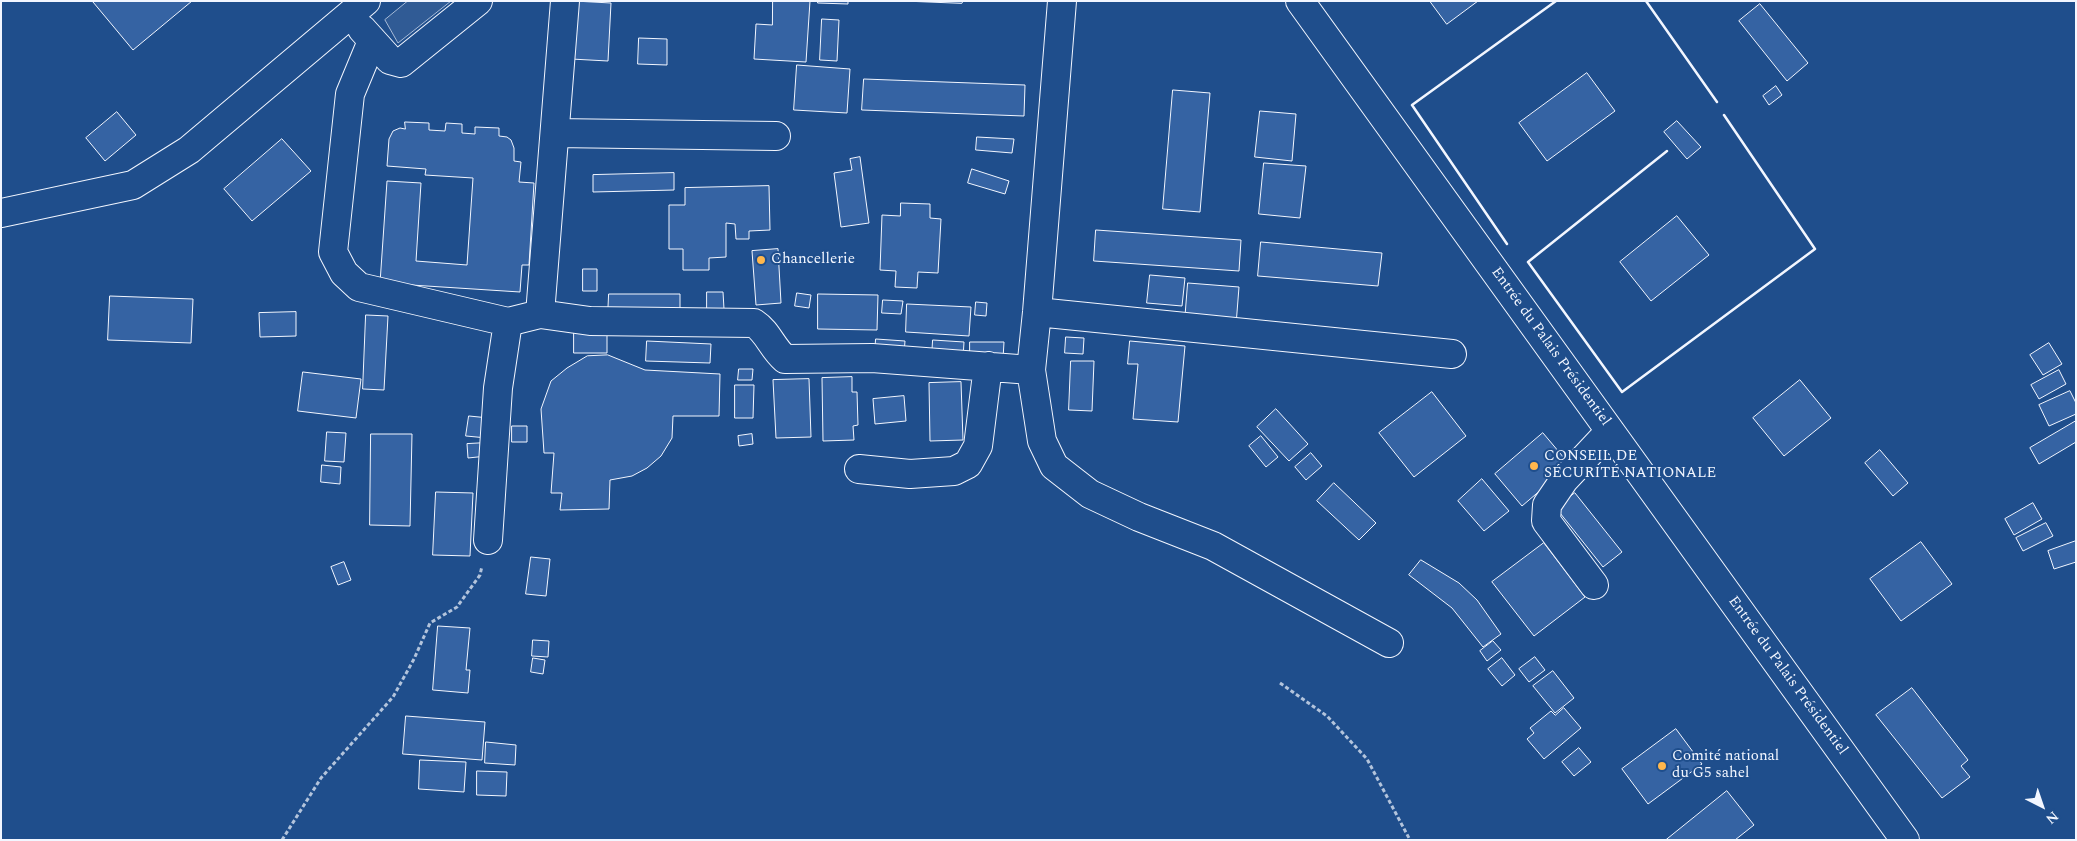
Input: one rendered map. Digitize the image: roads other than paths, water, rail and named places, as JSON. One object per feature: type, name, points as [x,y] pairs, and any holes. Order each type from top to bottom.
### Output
[{"type":"street","points":[[1,213],[133,186],[189,150],[358,8],[372,41],[390,60],[401,63],[478,1]]},
{"type":"street","points":[[540,314],[565,1]]},
{"type":"street","points":[[1062,1],[1031,370],[1042,441],[1054,466],[1090,494],[1139,518],[1213,546],[1389,643]]},
{"type":"street","name":"Entrée du Palais Présidentiel","points":[[1300,1],[1904,840]]},
{"type":"street","points":[[372,41],[350,94],[333,252],[344,273],[359,287],[508,322],[540,314],[590,321],[754,323],[763,329],[776,352],[785,358],[872,358],[1031,370]]},
{"type":"street","points":[[555,133],[776,136]]},
{"type":"street","points":[[1037,312],[1452,354]]},
{"type":"street","points":[[488,540],[498,388],[508,322]]},
{"type":"street","points":[[859,469],[910,474],[954,471],[968,464],[978,446],[988,366]]},
{"type":"street","points":[[1594,585],[1546,521],[1547,505],[1564,480],[1610,431]]},
{"type":"place","name":"Chancellerie","points":[[761,260]]},
{"type":"place","name":"CONSEIL DE SÉCURITÉ NATIONALE","points":[[1534,466]]},
{"type":"place","name":"Comité national du G5 sahel","points":[[1662,766]]}]
